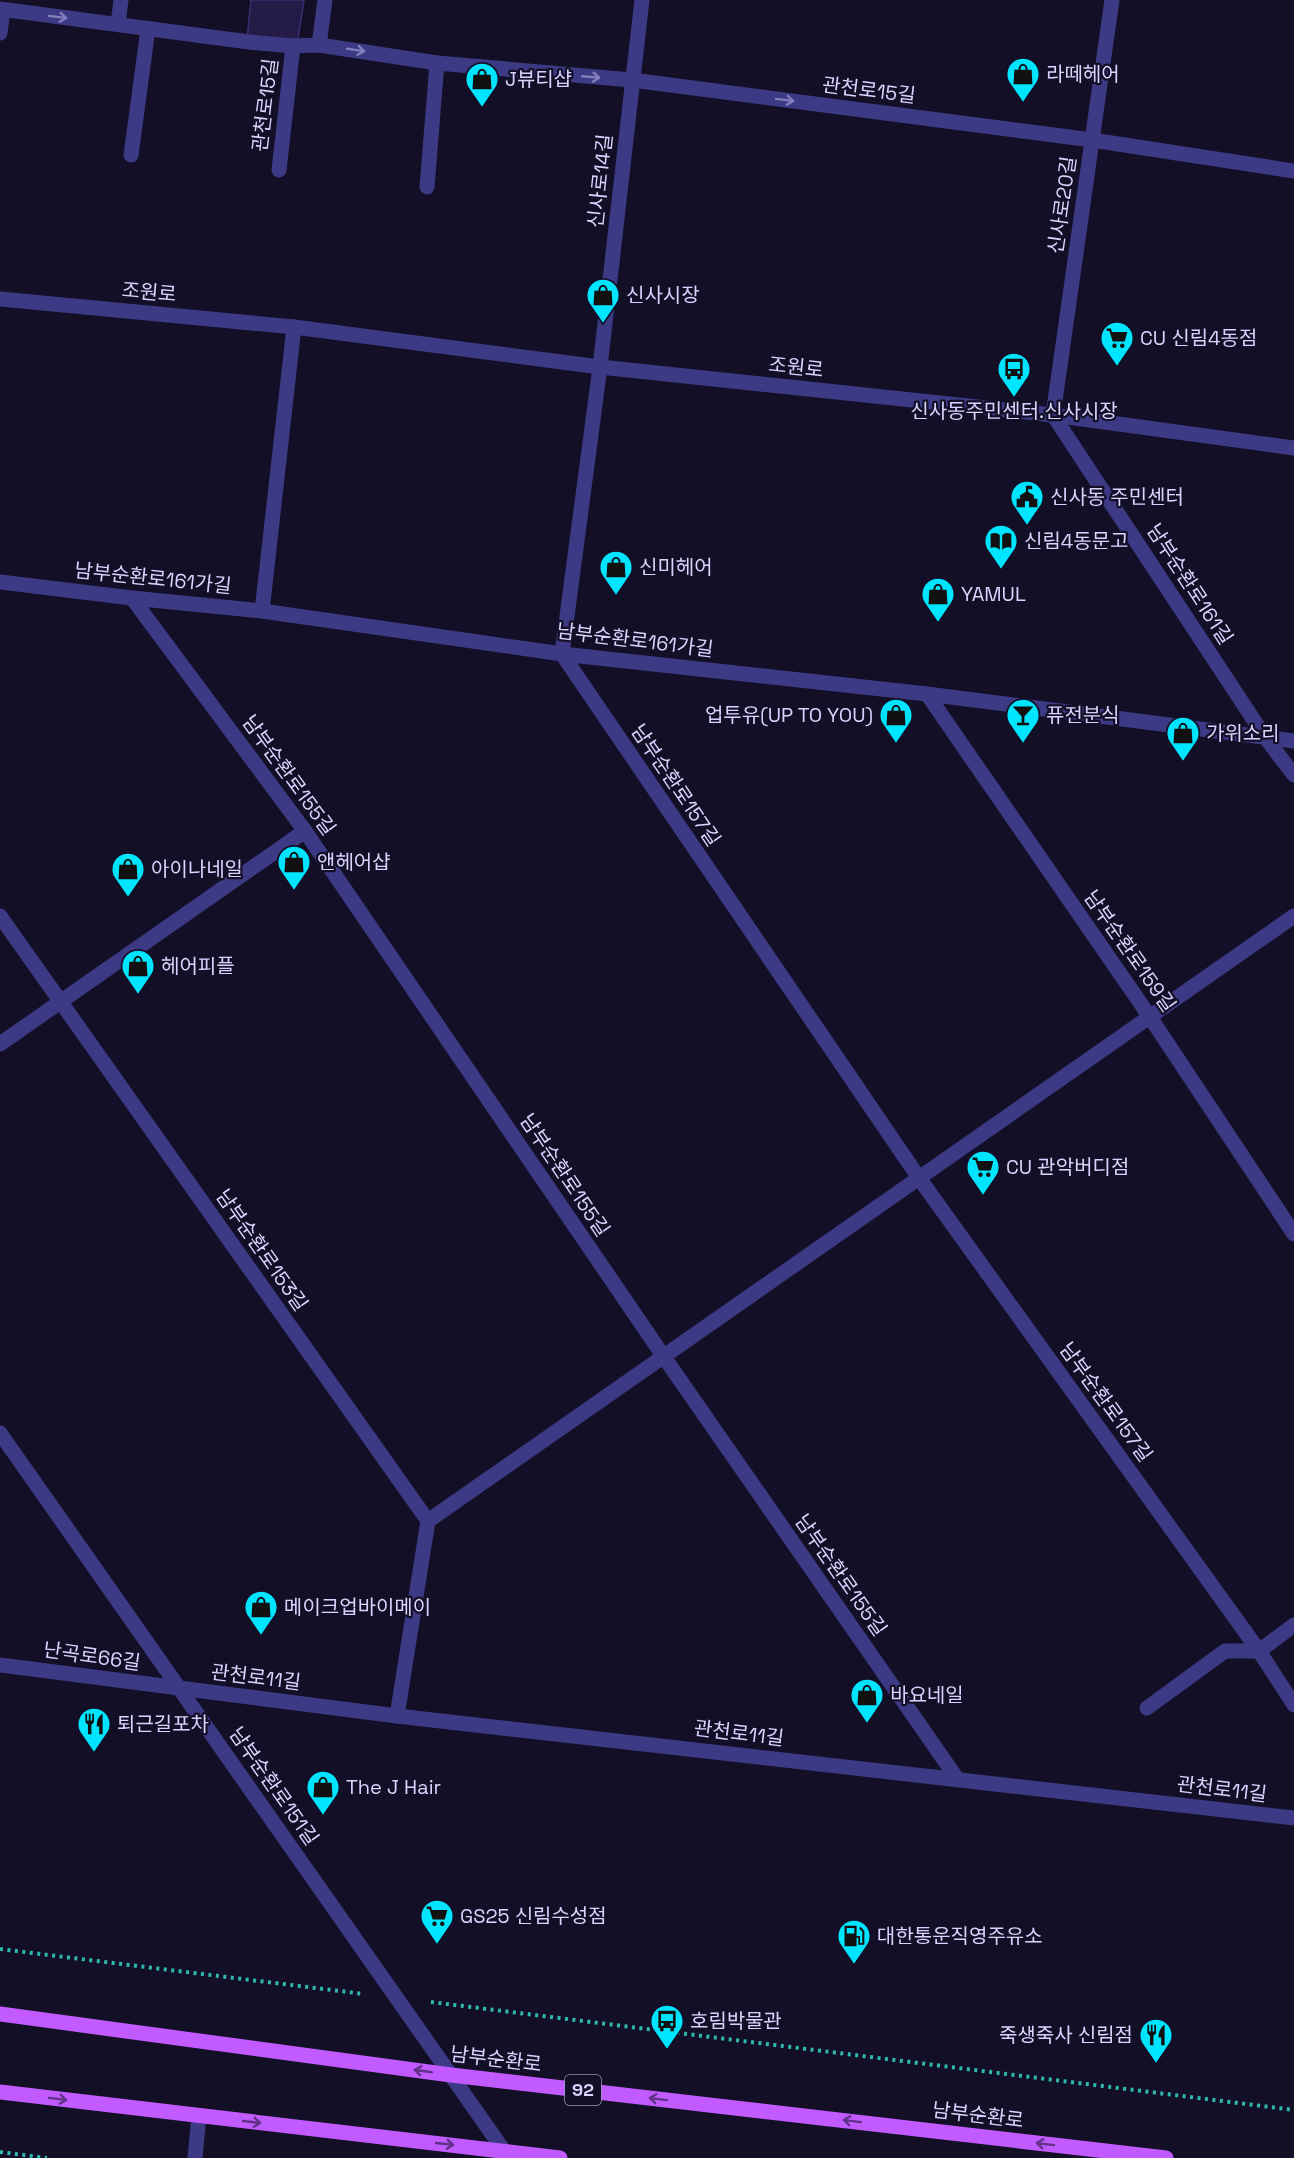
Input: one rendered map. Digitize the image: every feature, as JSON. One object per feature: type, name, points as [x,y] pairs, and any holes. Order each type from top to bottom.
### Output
[{"type":"main road","name":"남부순환로","points":[[0,2014],[451,2075],[1166,2158]]},
{"type":"main road","points":[[0,2092],[506,2154],[560,2158]]},
{"type":"street","points":[[118,24],[121,0]]},
{"type":"street","points":[[319,45],[325,0]]},
{"type":"street","name":"신사로14길","points":[[600,367],[642,0]]},
{"type":"street","name":"신사로20길","points":[[1053,415],[1112,0]]},
{"type":"street","name":"관천로15길","points":[[0,33],[2,10],[293,46],[319,45],[437,63],[632,80],[1092,140],[1294,171]]},
{"type":"street","points":[[131,155],[148,28]]},
{"type":"street","name":"관천로15길","points":[[279,170],[293,46]]},
{"type":"street","points":[[427,187],[437,63]]},
{"type":"street","name":"조원로","points":[[0,299],[294,327],[600,367],[1053,415],[1294,448]]},
{"type":"street","points":[[262,611],[294,327]]},
{"type":"street","points":[[562,654],[600,367]]},
{"type":"street","name":"남부순환로161길","points":[[1053,415],[1265,737],[1294,775]]},
{"type":"street","name":"남부순환로161가길","points":[[0,582],[262,611],[562,654],[927,694],[1294,741]]},
{"type":"street","name":"남부순환로155길","points":[[132,598],[305,831],[664,1357],[958,1780]]},
{"type":"street","name":"남부순환로157길","points":[[562,654],[920,1178],[1259,1651],[1294,1705]]},
{"type":"street","name":"남부순환로159길","points":[[927,694],[1150,1017],[1294,1234]]},
{"type":"street","points":[[0,1044],[305,831]]},
{"type":"street","name":"남부순환로153길","points":[[0,916],[428,1521]]},
{"type":"street","points":[[398,1716],[428,1521],[1294,916]]},
{"type":"street","name":"남부순환로151길","points":[[0,1433],[506,2154]]},
{"type":"street","points":[[1147,1708],[1225,1651],[1259,1651],[1294,1625]]},
{"type":"street","name":"난곡로66길","points":[[0,1665],[179,1688]]},
{"type":"street","name":"관천로11길","points":[[179,1688],[398,1716],[1294,1818]]},
{"type":"street","points":[[195,2158],[200,2116]]},
{"type":"path","points":[[0,1949],[1294,2110]]},
{"type":"path","points":[[0,2152],[47,2158]]},
{"type":"building","points":[[251,0],[304,0],[297,45],[247,39]]},
{"type":"place","name":"라떼헤어","points":[[1023,103]]},
{"type":"place","name":"J뷰티샵","points":[[482,108]]},
{"type":"place","name":"신사시장","points":[[603,324]]},
{"type":"place","name":"CU 신림4동점","points":[[1117,367]]},
{"type":"place","name":"신사동주민센터.신사시장","points":[[1014,398]]},
{"type":"place","name":"신사동 주민센터","points":[[1027,526]]},
{"type":"place","name":"신림4동문고","points":[[1001,570]]},
{"type":"place","name":"신미헤어","points":[[616,596]]},
{"type":"place","name":"YAMUL","points":[[938,623]]},
{"type":"place","name":"업투유(UP TO YOU)","points":[[896,744]]},
{"type":"place","name":"퓨전분식","points":[[1023,744]]},
{"type":"place","name":"가위소리","points":[[1183,762]]},
{"type":"place","name":"앤헤어샵","points":[[294,891]]},
{"type":"place","name":"아이나네일","points":[[128,898]]},
{"type":"place","name":"헤어피플","points":[[138,995]]},
{"type":"place","name":"CU 관악버디점","points":[[983,1196]]},
{"type":"place","name":"메이크업바이메이","points":[[261,1636]]},
{"type":"place","name":"바요네일","points":[[867,1724]]},
{"type":"place","name":"퇴근길포차","points":[[94,1753]]},
{"type":"place","name":"The J Hair","points":[[323,1816]]},
{"type":"place","name":"GS25 신림수성점","points":[[437,1945]]},
{"type":"place","name":"대한통운직영주유소","points":[[854,1965]]},
{"type":"place","name":"호림박물관","points":[[667,2050]]},
{"type":"place","name":"죽생죽사 신림점","points":[[1156,2064]]}]
